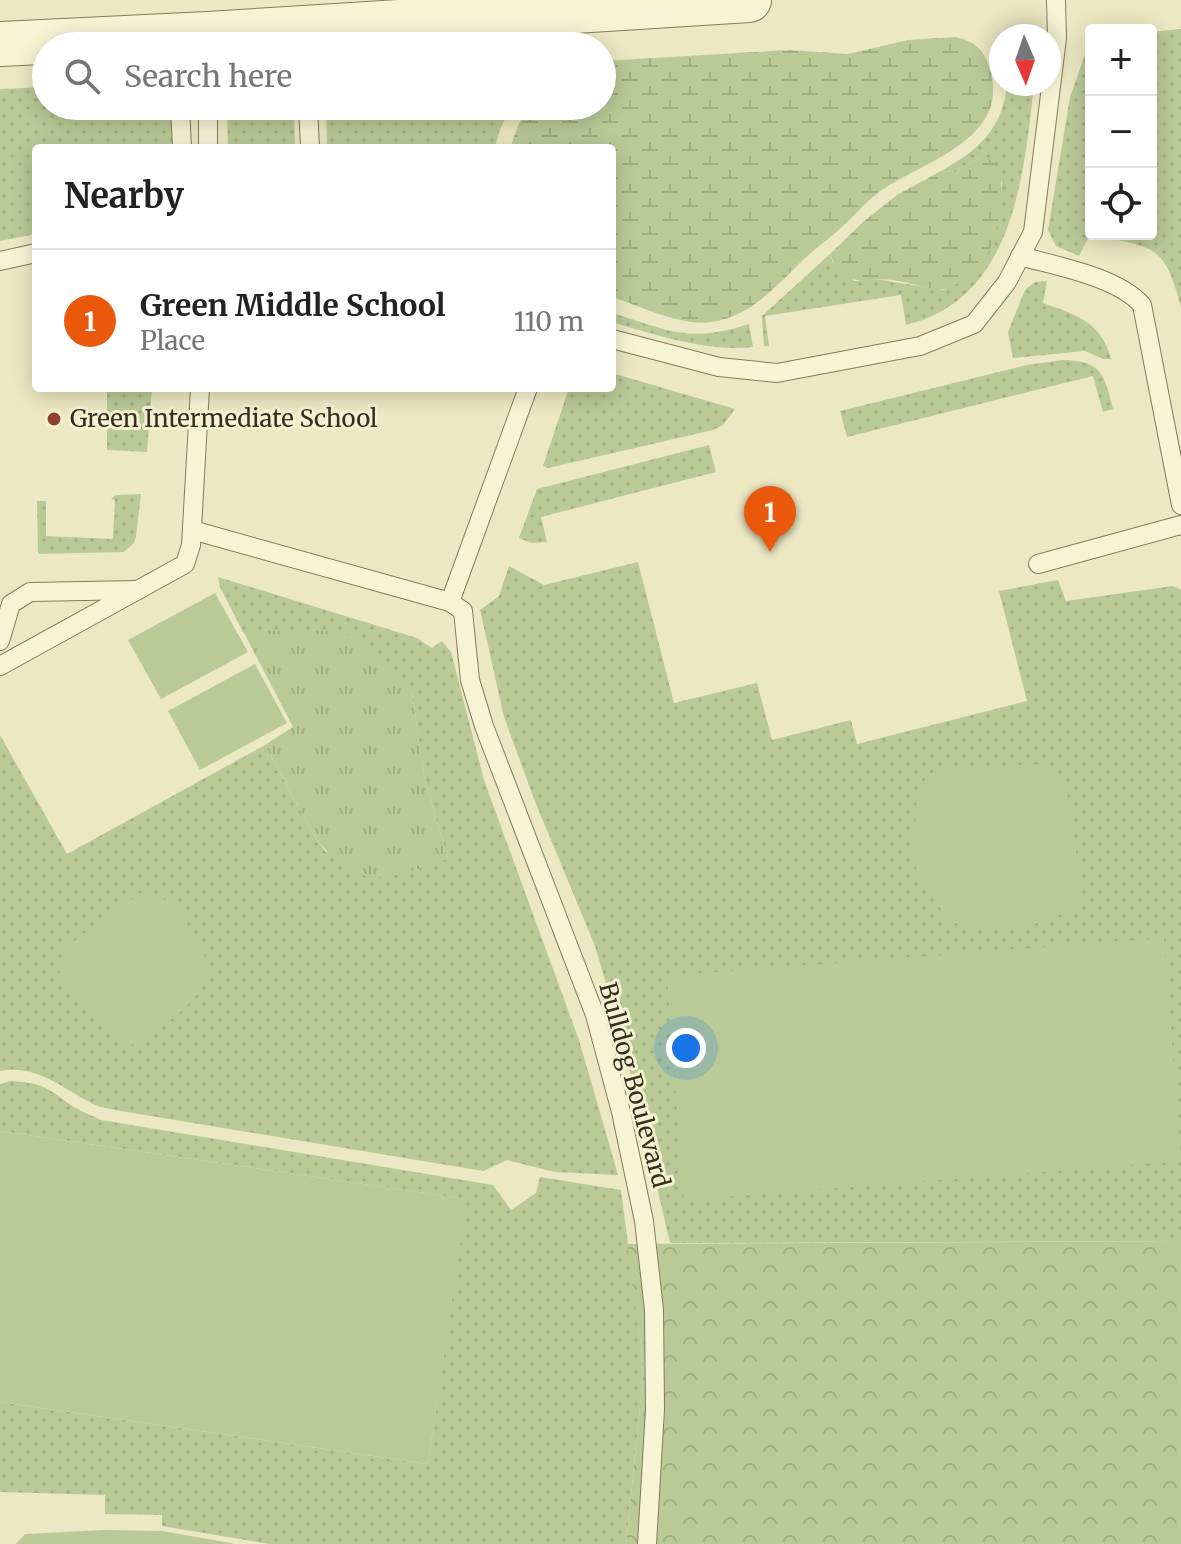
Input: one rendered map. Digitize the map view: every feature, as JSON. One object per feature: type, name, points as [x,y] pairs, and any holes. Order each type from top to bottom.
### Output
[{"type":"street","points":[[363,32],[749,0]]},
{"type":"street","points":[[0,44],[32,43]]},
{"type":"lane","points":[[616,340],[719,367],[777,373],[920,346],[974,324],[1007,282],[1033,232],[1057,38],[1056,0]]},
{"type":"lane","points":[[181,120],[182,144]]},
{"type":"lane","points":[[208,120],[208,144]]},
{"type":"lane","points":[[309,120],[310,144]]},
{"type":"lane","points":[[0,261],[32,254]]},
{"type":"lane","points":[[1020,256],[1119,287],[1135,296],[1142,305],[1181,505]]},
{"type":"lane","points":[[0,666],[185,564],[191,545],[200,392]]},
{"type":"lane","points":[[192,530],[456,606],[527,392]]},
{"type":"lane","points":[[1038,564],[1181,525]]},
{"type":"lane","points":[[0,641],[11,604],[30,592],[141,590]]},
{"type":"lane","name":"Bulldog Boulevard","points":[[456,606],[470,680],[484,726],[595,1015],[621,1112],[644,1221],[654,1310],[655,1409],[647,1544]]},
{"type":"green space","points":[[1181,29],[1181,307],[1160,257],[1148,249],[1117,240],[1157,240],[1157,31]]},
{"type":"green space","points":[[956,37],[970,42],[980,49],[989,67],[989,96],[993,96],[987,116],[974,133],[957,147],[879,192],[764,297],[726,319],[701,323],[688,321],[616,298],[616,144],[511,144],[521,120],[616,120],[616,60],[789,50],[848,54],[908,40]]},
{"type":"green space","points":[[1085,55],[1087,240],[1079,256],[1056,246],[1048,230],[1070,97]]},
{"type":"green space","points":[[32,88],[32,120],[172,120],[176,144],[32,144],[32,235],[0,241],[0,89]]},
{"type":"green space","points":[[1006,96],[1032,96],[1025,156],[1007,229],[991,261],[970,289],[942,311],[906,325],[901,295],[765,316],[769,346],[764,346],[762,316],[830,254],[833,263],[854,281],[875,279],[944,290],[980,264],[990,248],[998,221],[1002,182],[979,158],[955,172],[941,171],[978,146],[994,125]]},
{"type":"green space","points":[[227,120],[294,120],[295,144],[228,144]]},
{"type":"green space","points":[[326,120],[505,120],[496,144],[327,144]]},
{"type":"green space","points":[[985,157],[999,172],[1002,198],[998,225],[991,247],[966,278],[941,290],[892,280],[857,280],[838,273],[830,254],[897,195],[941,171],[955,172]]},
{"type":"green space","points":[[1047,281],[1043,303],[1086,321],[1101,336],[1111,359],[1085,351],[1013,358],[1008,332],[1025,290],[1035,282]]},
{"type":"green space","points":[[616,314],[664,329],[694,334],[749,324],[753,347],[700,345],[616,323]]},
{"type":"green space","points":[[1063,360],[1086,363],[1100,372],[1113,409],[1103,412],[1093,376],[847,437],[840,411],[1027,365]]},
{"type":"green space","points":[[616,374],[735,409],[723,425],[713,430],[548,468],[543,466],[568,392],[616,392]]},
{"type":"green space","points":[[107,392],[152,392],[147,452],[107,450]]},
{"type":"green space","points":[[709,445],[716,472],[541,517],[547,542],[531,543],[519,538],[537,489]]},
{"type":"green space","points":[[141,494],[136,537],[124,552],[38,554],[37,501],[46,501],[46,536],[113,539],[115,500],[111,499],[116,495]]},
{"type":"green space","points":[[638,562],[674,703],[757,683],[772,740],[851,720],[857,744],[1027,701],[999,591],[1058,580],[1066,601],[1173,586],[1181,590],[1181,1241],[670,1243],[622,1037],[595,946],[534,799],[504,717],[480,610],[499,596],[509,566],[544,585]]},
{"type":"green space","points":[[218,577],[417,638],[432,648],[442,641],[451,652],[484,780],[579,1040],[618,1175],[554,1172],[507,1160],[483,1171],[121,1111],[95,1105],[27,1071],[0,1071],[0,735],[67,854],[265,745],[326,852],[448,859],[425,781],[412,693],[243,632]]},
{"type":"green space","points":[[215,593],[248,652],[161,699],[128,640]]},
{"type":"green space","points":[[243,631],[339,631],[356,638],[412,693],[425,781],[448,859],[392,876],[362,875],[333,857],[316,839],[265,745],[293,727]]},
{"type":"green space","points":[[255,664],[287,723],[200,770],[168,711]]},
{"type":"green space","points":[[1046,764],[1066,785],[1083,897],[1073,909],[1012,930],[971,930],[949,920],[921,882],[913,858],[917,797],[924,781],[935,770]]},
{"type":"green space","points":[[143,892],[163,898],[178,911],[203,952],[206,976],[201,989],[179,1013],[126,1049],[67,989],[60,973],[62,951]]},
{"type":"green space","points":[[1164,938],[1181,1161],[684,1200],[667,976]]},
{"type":"green space","points":[[10,1081],[44,1087],[101,1120],[493,1185],[511,1210],[536,1193],[540,1177],[621,1190],[644,1368],[626,1544],[269,1544],[162,1526],[162,1515],[105,1514],[105,1495],[0,1492],[0,1402],[428,1464],[466,1199],[0,1131],[0,1084]]},
{"type":"green space","points":[[0,1131],[467,1199],[428,1464],[0,1402]]},
{"type":"green space","points":[[1181,1241],[1181,1544],[626,1544],[644,1368],[627,1244]]},
{"type":"green space","points":[[162,1531],[236,1544],[16,1544],[25,1534]]},
{"type":"place","name":"Green Intermediate School","points":[[54,419]]},
{"type":"place","name":"Green Middle School","points":[[770,552]]}]
